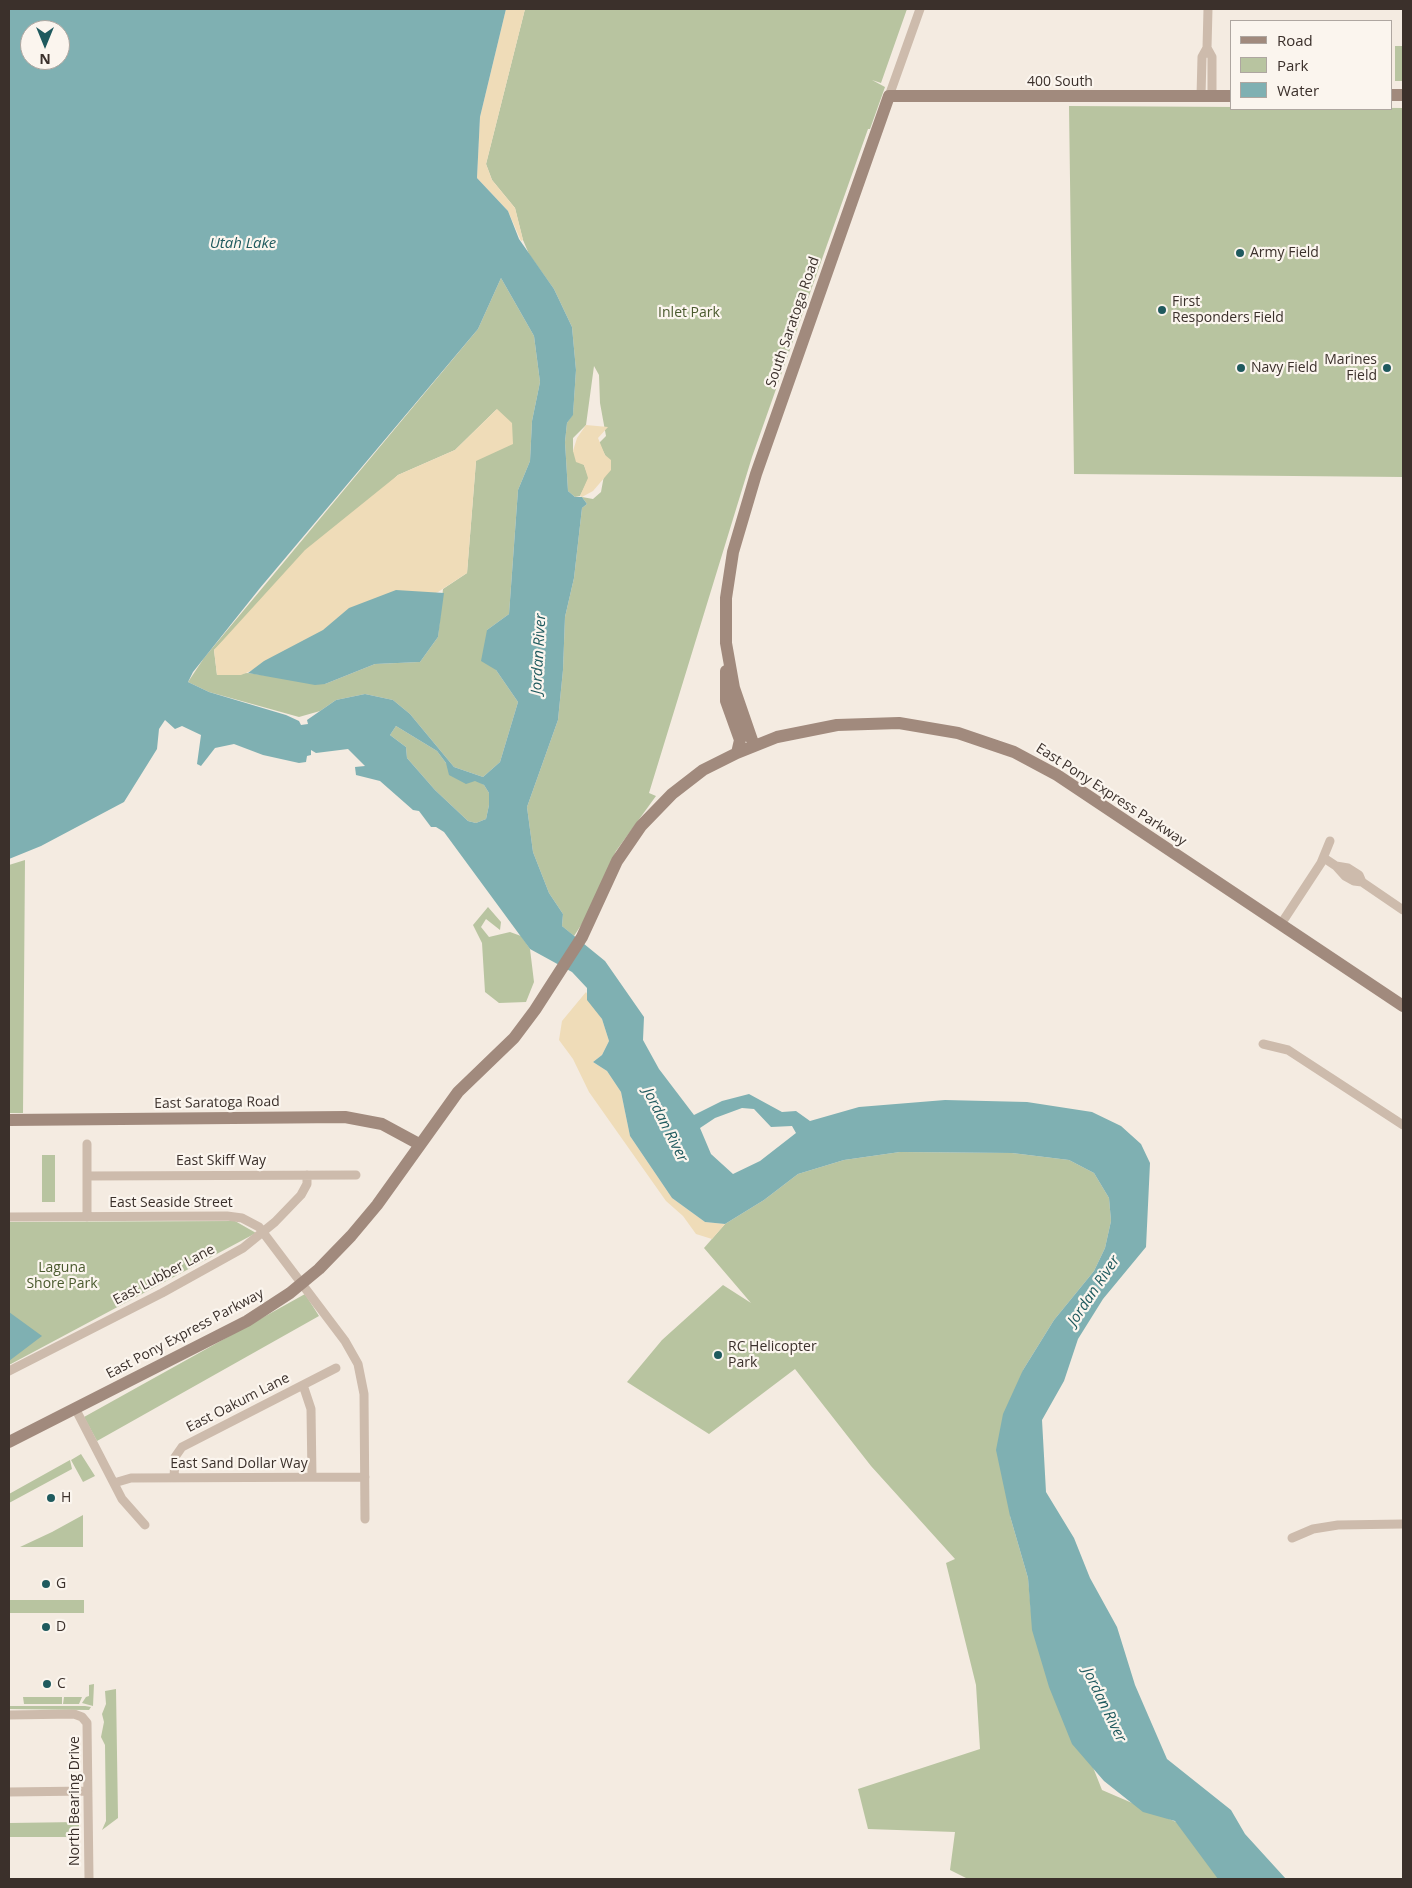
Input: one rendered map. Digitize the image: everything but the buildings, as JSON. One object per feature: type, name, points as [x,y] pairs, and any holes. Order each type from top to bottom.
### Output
[{"type":"main road","name":"400 South","points":[[889,96],[1230,96]]},
{"type":"main road","name":"South Saratoga Road","points":[[728,655],[726,598],[730,567],[738,533],[756,474],[889,96]]},
{"type":"main road","points":[[728,655],[738,703],[754,746]]},
{"type":"main road","points":[[728,655],[725,695],[740,740],[737,752]]},
{"type":"main road","name":"East Pony Express Parkway","points":[[377,1205],[458,1092],[514,1038],[560,973],[582,937],[617,861],[641,826],[661,804],[688,780],[713,764],[737,752],[807,730],[868,722],[918,725],[979,739],[1014,752],[1057,775],[1403,1006]]},
{"type":"main road","name":"East Pony Express Parkway","points":[[9,1442],[247,1321],[301,1284],[341,1248],[409,1171],[478,1073]]},
{"type":"main road","name":"East Saratoga Road","points":[[9,1120],[345,1117],[382,1124],[419,1144]]},
{"type":"street","name":"South Saratoga Road","points":[[889,96],[920,9]]},
{"type":"street","points":[[1207,96],[1202,57],[1207,48],[1208,9]]},
{"type":"street","points":[[1281,924],[1324,858],[1330,841]]},
{"type":"street","points":[[1324,858],[1336,866],[1345,876],[1354,881],[1362,882],[1403,910]]},
{"type":"street","points":[[1263,1044],[1288,1050],[1403,1125]]},
{"type":"street","points":[[86,1144],[87,1217]]},
{"type":"street","name":"East Lubber Lane","points":[[9,1371],[193,1277],[243,1248],[263,1232],[304,1192],[307,1175]]},
{"type":"street","name":"East Skiff Way","points":[[87,1176],[356,1175]]},
{"type":"street","name":"East Seaside Street","points":[[9,1217],[227,1216],[249,1221],[263,1232],[345,1341],[360,1372],[364,1394],[365,1519]]},
{"type":"street","name":"East Oakum Lane","points":[[174,1478],[175,1457],[182,1447],[336,1368]]},
{"type":"street","points":[[303,1385],[311,1409],[312,1477]]},
{"type":"street","points":[[75,1408],[114,1483],[128,1506],[145,1525]]},
{"type":"street","name":"East Sand Dollar Way","points":[[114,1483],[127,1478],[365,1477]]},
{"type":"street","points":[[1292,1538],[1312,1529],[1338,1525],[1403,1524]]},
{"type":"street","name":"North Bearing Drive","points":[[9,1715],[74,1714],[82,1717],[87,1723],[89,1879]]},
{"type":"street","points":[[9,1792],[88,1791]]},
{"type":"green space","name":"Inlet Park","points":[[525,9],[907,9],[881,83],[872,80],[885,87],[870,129],[868,129],[752,457],[649,793],[656,796],[616,851],[587,916],[574,936],[562,926],[563,914],[549,893],[533,852],[527,807],[558,720],[563,670],[565,617],[574,578],[582,508],[587,504],[582,497],[593,499],[601,492],[607,459],[599,443],[606,436],[600,403],[599,375],[594,366],[586,425],[573,438],[573,451],[584,465],[589,478],[580,496],[575,497],[568,491],[565,442],[567,423],[573,414],[576,370],[572,327],[554,289],[529,254],[523,240],[515,208],[492,180],[486,164]]},
{"type":"green space","points":[[1395,46],[1403,46],[1403,81],[1395,81]]},
{"type":"green space","points":[[1069,106],[1230,107],[1230,110],[1392,110],[1392,108],[1403,108],[1403,477],[1074,474]]},
{"type":"green space","points":[[501,278],[534,336],[540,382],[532,421],[530,461],[518,490],[509,614],[487,630],[496,670],[518,702],[500,762],[483,777],[454,767],[410,714],[393,700],[365,694],[336,700],[320,711],[299,717],[209,692],[188,682],[204,658],[478,329]],"holes":[[[497,409],[476,461],[467,573],[443,589],[438,637],[420,662],[375,664],[325,684],[248,673],[217,675],[214,650],[398,475],[455,450]]]},
{"type":"green space","points":[[396,726],[437,751],[446,763],[484,785],[489,793],[486,819],[476,823],[468,821],[435,790],[407,758],[406,747],[390,735]]},
{"type":"green space","points":[[25,860],[23,1113],[9,1113],[9,865]]},
{"type":"green space","points":[[488,907],[501,922],[500,930],[486,919],[481,927],[489,937],[510,932],[521,936],[530,949],[534,982],[526,1002],[499,1003],[485,992],[482,943],[473,925]]},
{"type":"green space","points":[[900,1152],[1012,1153],[1069,1160],[1094,1173],[1109,1198],[1111,1221],[1105,1248],[1094,1271],[1054,1320],[1023,1370],[1010,1516],[1028,1578],[1031,1611],[1102,1790],[1197,1831],[1234,1879],[968,1879],[950,1870],[955,1832],[868,1829],[858,1789],[980,1749],[976,1685],[946,1563],[955,1559],[871,1466],[795,1369],[709,1434],[627,1382],[662,1340],[723,1285],[751,1303],[704,1248],[725,1224],[764,1200],[798,1174],[844,1160]]},
{"type":"green space","points":[[42,1155],[55,1155],[55,1202],[42,1202]]},
{"type":"green space","name":"Laguna Shore Park","points":[[235,1221],[256,1233],[9,1365],[9,1222]]},
{"type":"green space","points":[[305,1294],[319,1316],[97,1441],[84,1417]]},
{"type":"green space","points":[[81,1454],[95,1476],[83,1482],[71,1460]]},
{"type":"green space","points":[[70,1460],[72,1469],[9,1503],[9,1494]]},
{"type":"green space","points":[[83,1515],[83,1547],[20,1547],[52,1532]]},
{"type":"green space","points":[[9,1600],[84,1600],[84,1613],[9,1613]]},
{"type":"green space","points":[[94,1684],[93,1706],[82,1703],[89,1696],[89,1685]]},
{"type":"green space","points":[[116,1689],[118,1818],[102,1830],[106,1821],[105,1745],[101,1737],[104,1722],[102,1714],[106,1704],[105,1691]]},
{"type":"green space","points":[[23,1697],[62,1697],[62,1704],[24,1704]]},
{"type":"green space","points":[[64,1697],[82,1697],[79,1704],[63,1704]]},
{"type":"green space","points":[[9,1706],[91,1707],[89,1710],[9,1709]]},
{"type":"green space","points":[[79,1822],[79,1837],[9,1837],[9,1823]]},
{"type":"sand","points":[[506,9],[525,9],[486,164],[492,180],[515,208],[523,240],[521,241],[508,211],[477,178],[480,117]]},
{"type":"sand","points":[[497,409],[512,423],[513,444],[476,461],[467,573],[438,592],[241,675],[217,675],[214,650],[305,550],[398,475],[455,450]]},
{"type":"sand","points":[[586,425],[608,427],[598,438],[605,455],[611,460],[611,470],[593,491],[582,497],[580,496],[588,478],[584,465],[576,462],[573,451],[577,438]]},
{"type":"sand","points":[[586,992],[602,1019],[609,1041],[602,1055],[593,1062],[607,1071],[621,1092],[630,1136],[672,1198],[705,1222],[725,1224],[712,1239],[696,1234],[683,1216],[666,1201],[589,1092],[573,1059],[559,1040],[562,1021]]},
{"type":"water","name":"Utah Lake","points":[[9,9],[506,9],[480,117],[477,178],[508,211],[519,239],[554,289],[572,327],[576,370],[573,415],[567,423],[565,442],[568,491],[575,497],[582,497],[587,504],[582,508],[574,578],[565,617],[563,670],[558,720],[527,807],[533,852],[549,893],[563,914],[562,926],[605,961],[644,1017],[643,1040],[659,1069],[694,1115],[722,1101],[749,1094],[782,1112],[796,1111],[810,1121],[859,1107],[945,1100],[1027,1102],[1092,1112],[1121,1126],[1141,1144],[1150,1163],[1146,1247],[1103,1299],[1078,1339],[1064,1381],[1042,1420],[1046,1492],[1074,1538],[1090,1578],[1117,1627],[1135,1685],[1167,1759],[1231,1810],[1245,1834],[1286,1879],[1218,1879],[1175,1821],[1143,1812],[1104,1781],[1072,1744],[1049,1687],[1032,1630],[1028,1578],[1010,1516],[996,1450],[1003,1414],[1023,1370],[1054,1320],[1094,1271],[1105,1248],[1111,1221],[1109,1198],[1094,1173],[1069,1160],[1012,1153],[900,1152],[844,1160],[798,1174],[764,1200],[725,1224],[705,1222],[672,1198],[630,1136],[621,1092],[607,1071],[593,1062],[602,1055],[609,1041],[602,1019],[587,1000],[587,988],[572,972],[530,949],[444,832],[436,827],[431,827],[419,811],[413,810],[380,781],[356,775],[355,767],[365,766],[348,749],[316,753],[311,750],[311,755],[307,756],[306,762],[299,763],[263,755],[234,744],[215,748],[201,766],[197,764],[201,735],[182,726],[175,729],[165,720],[159,729],[157,749],[124,802],[41,846],[9,859]],"holes":[[[501,278],[534,336],[540,382],[532,421],[530,461],[518,490],[509,614],[487,630],[481,661],[496,670],[518,702],[500,762],[483,777],[454,767],[410,714],[393,700],[365,694],[336,700],[307,720],[308,724],[301,725],[299,721],[286,715],[209,692],[188,682],[193,672],[260,588],[478,329]],[[396,726],[437,751],[446,763],[449,775],[466,784],[475,781],[484,785],[489,793],[486,819],[476,823],[468,821],[435,790],[407,758],[406,747],[390,735]],[[742,1108],[754,1109],[771,1127],[792,1126],[796,1133],[760,1161],[733,1174],[711,1154],[700,1128],[715,1118]]]},
{"type":"water","points":[[396,590],[444,593],[438,637],[420,662],[375,664],[325,684],[315,685],[248,673],[264,661],[323,630],[349,608]]},
{"type":"water","points":[[9,1312],[42,1336],[9,1361]]},
{"type":"place","name":"Army Field","points":[[1240,253]]},
{"type":"place","name":"First Responders Field","points":[[1162,310]]},
{"type":"place","name":"Navy Field","points":[[1241,368]]},
{"type":"place","name":"Marines Field","points":[[1387,368]]},
{"type":"place","name":"RC Helicopter Park","points":[[718,1355]]},
{"type":"place","name":"H","points":[[51,1498]]},
{"type":"place","name":"G","points":[[46,1584]]},
{"type":"place","name":"D","points":[[46,1627]]},
{"type":"place","name":"C","points":[[47,1684]]},
{"type":"water label","name":"Jordan River","points":[[539,654]]},
{"type":"water label","name":"Jordan River","points":[[665,1125]]},
{"type":"water label","name":"Jordan River","points":[[1094,1291]]},
{"type":"water label","name":"Jordan River","points":[[1104,1705]]}]
